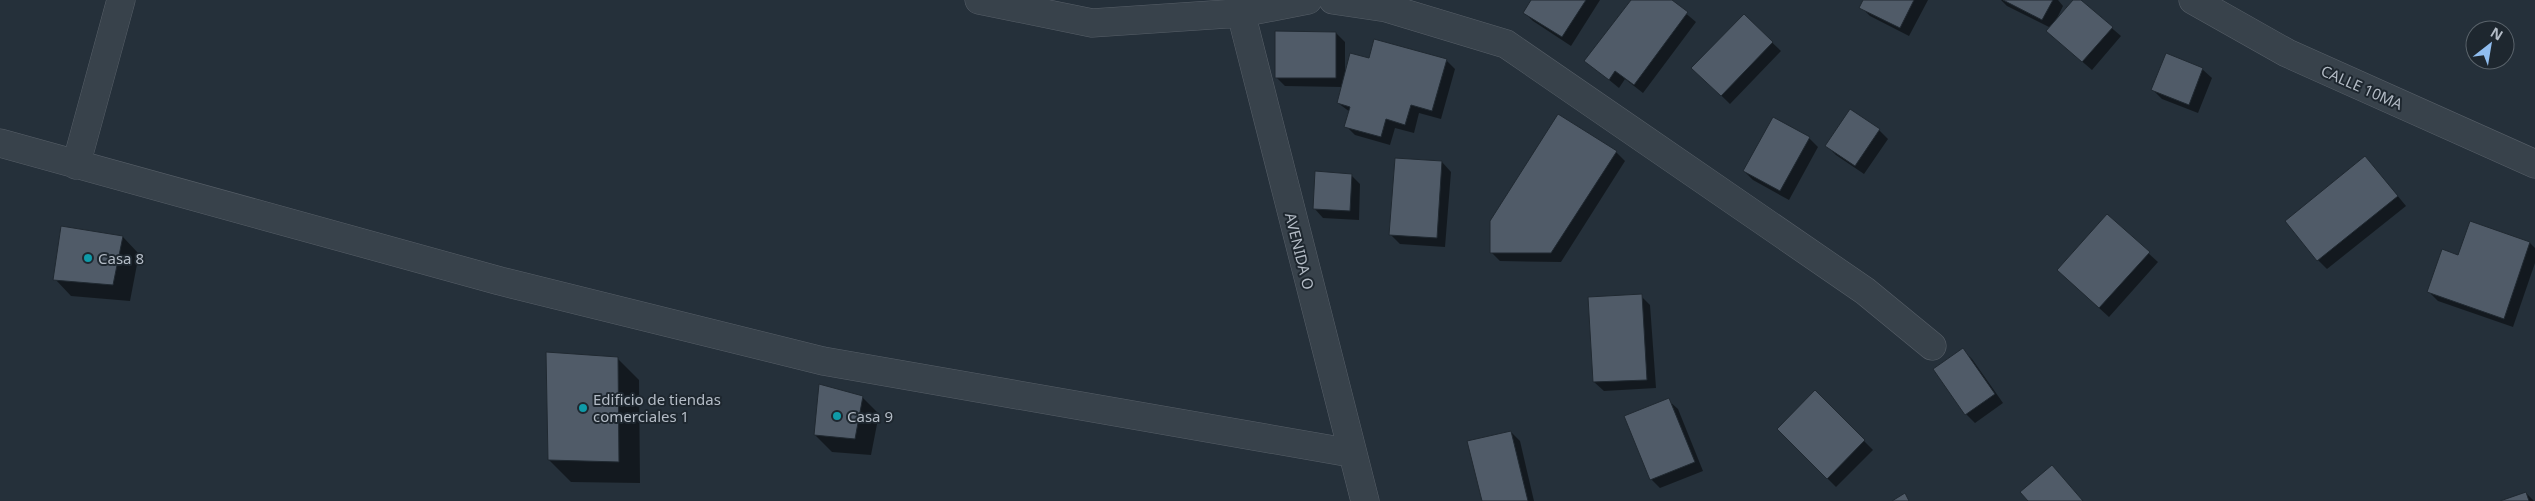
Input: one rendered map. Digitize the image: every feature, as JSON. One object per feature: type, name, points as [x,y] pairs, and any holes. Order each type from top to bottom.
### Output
[{"type":"street","points":[[76,165],[121,0]]},
{"type":"street","points":[[979,0],[1092,23],[1308,0]]},
{"type":"street","points":[[1333,0],[1387,8],[1506,44],[1865,291],[1932,346]]},
{"type":"street","name":"CALLE 10MA","points":[[2193,0],[2287,53],[2535,164]]},
{"type":"street","name":"AVENIDA O","points":[[1241,7],[1351,453],[1365,501]]},
{"type":"street","points":[[0,144],[500,281],[823,360],[1351,453]]},
{"type":"building","points":[[1531,0],[1586,0],[1562,37],[1523,13]]},
{"type":"building","points":[[1631,0],[1672,0],[1688,12],[1634,85],[1615,71],[1609,80],[1584,61]]},
{"type":"building","points":[[1863,0],[1914,0],[1900,28],[1859,8]]},
{"type":"building","points":[[2003,0],[2053,0],[2042,20]]},
{"type":"building","points":[[2073,0],[2081,0],[2113,27],[2082,62],[2046,31]]},
{"type":"building","points":[[1744,14],[1773,42],[1721,96],[1691,68]]},
{"type":"building","points":[[1275,31],[1336,32],[1336,78],[1275,78]]},
{"type":"building","points":[[1374,39],[1447,59],[1432,111],[1411,105],[1405,125],[1386,119],[1381,137],[1344,127],[1350,107],[1337,103],[1350,53],[1369,58]]},
{"type":"building","points":[[2166,53],[2203,68],[2189,105],[2151,90]]},
{"type":"building","points":[[1850,109],[1880,129],[1855,166],[1825,146]]},
{"type":"building","points":[[1558,114],[1617,151],[1551,253],[1490,253],[1490,221]]},
{"type":"building","points":[[1773,117],[1810,137],[1780,191],[1743,171]]},
{"type":"building","points":[[2365,156],[2398,196],[2317,261],[2285,221]]},
{"type":"building","points":[[1395,158],[1442,161],[1437,238],[1389,235]]},
{"type":"building","points":[[1315,171],[1352,174],[1350,211],[1313,209]]},
{"type":"building","points":[[2107,214],[2150,252],[2099,308],[2057,270]]},
{"type":"building","points":[[2470,221],[2530,242],[2504,319],[2427,292],[2442,249],[2458,255]]},
{"type":"building","name":"Casa 8","points":[[61,226],[123,236],[113,285],[53,280]]},
{"type":"building","points":[[1642,294],[1647,380],[1593,382],[1588,297]]},
{"type":"building","points":[[1963,348],[1995,394],[1965,415],[1933,369]]},
{"type":"building","name":"Edificio de tiendas comerciales 1","points":[[546,352],[618,357],[619,462],[548,460]]},
{"type":"building","name":"Casa 9","points":[[819,384],[863,396],[855,439],[814,435]]},
{"type":"building","points":[[1815,390],[1865,440],[1827,479],[1777,429]]},
{"type":"building","points":[[1669,398],[1695,462],[1650,480],[1624,416]]},
{"type":"building","points":[[1511,431],[1528,501],[1482,501],[1467,441]]},
{"type":"building","points":[[2052,465],[2083,501],[2028,501],[2020,492]]},
{"type":"building","points":[[2526,492],[2529,501],[2500,501]]},
{"type":"building","points":[[1905,493],[1909,501],[1892,501]]},
{"type":"place","name":"Casa 8","points":[[88,258]]},
{"type":"place","name":"Edificio de tiendas comerciales 1","points":[[583,408]]},
{"type":"place","name":"Casa 9","points":[[837,416]]}]
